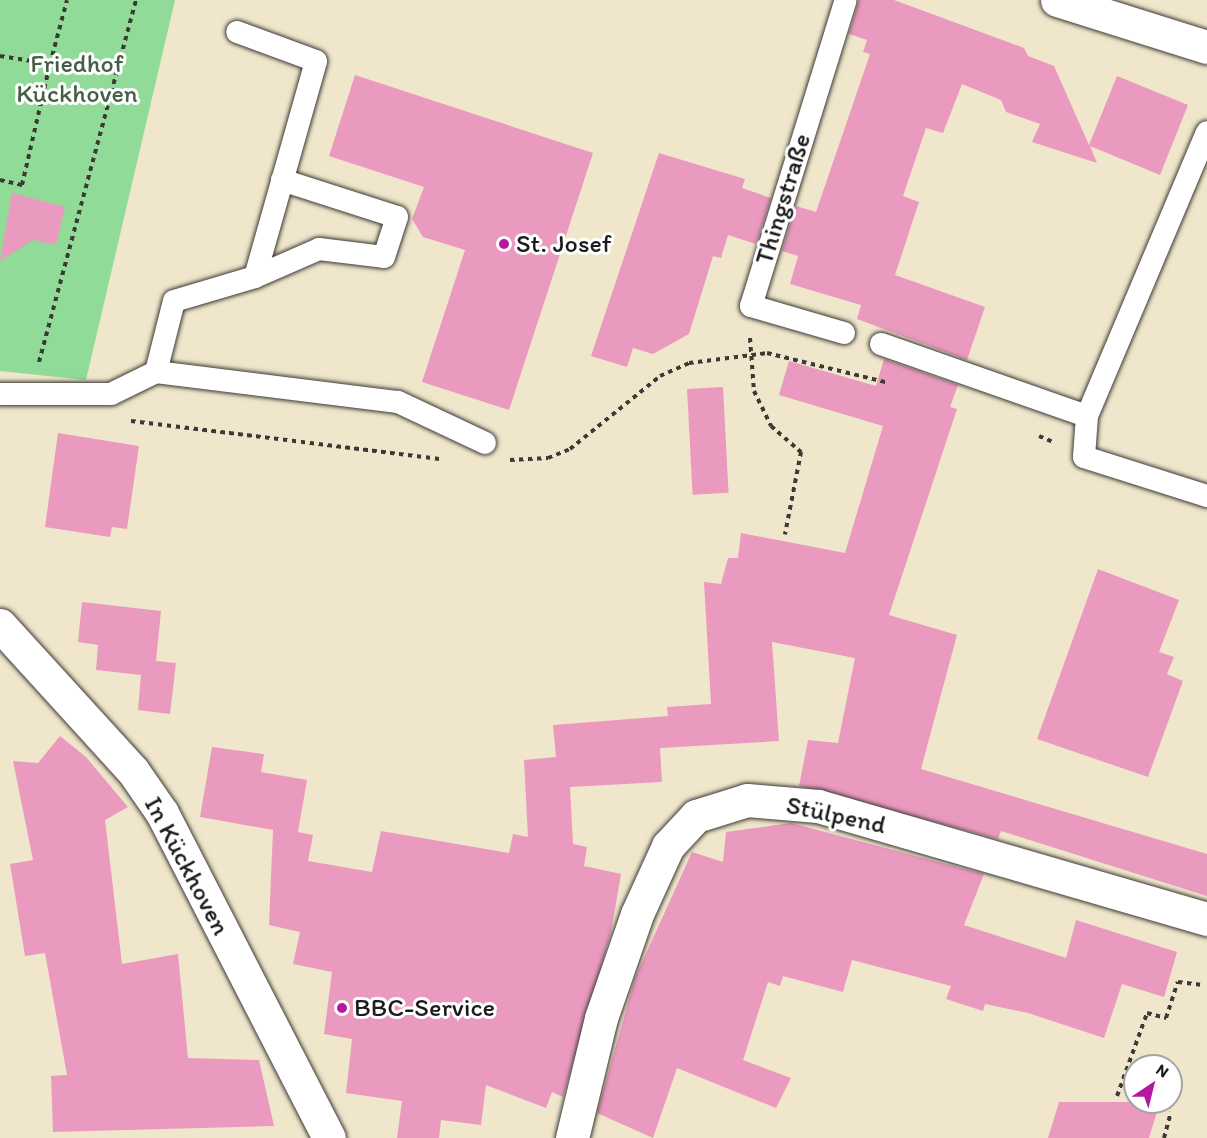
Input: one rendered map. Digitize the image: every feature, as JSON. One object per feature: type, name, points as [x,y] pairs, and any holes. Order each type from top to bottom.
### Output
[{"type":"street","points":[[1057,0],[1207,46]]},
{"type":"street","name":"In Kückhoven","points":[[3,636],[134,771],[162,813],[329,1138]]},
{"type":"street","name":"Stülpend","points":[[572,1138],[601,1018],[637,914],[668,846],[696,816],[747,800],[818,806],[1207,920]]},
{"type":"lane","name":"Thingstraße","points":[[751,306],[846,0]]},
{"type":"lane","points":[[237,32],[316,61],[255,277]]},
{"type":"lane","points":[[1207,132],[1087,416],[1084,457],[1134,477],[1207,496]]},
{"type":"lane","points":[[156,372],[174,301],[255,277],[319,249],[384,257],[397,217],[282,180]]},
{"type":"lane","points":[[751,306],[844,333]]},
{"type":"lane","points":[[881,344],[1087,416]]},
{"type":"lane","points":[[0,394],[111,394],[156,372],[398,402],[485,443]]},
{"type":"path","points":[[0,180],[22,185],[67,0]]},
{"type":"path","points":[[30,394],[136,0]]},
{"type":"path","points":[[0,56],[50,64]]},
{"type":"path","points":[[751,306],[750,353],[754,391],[771,426],[801,452],[785,534]]},
{"type":"path","points":[[504,460],[548,458],[570,449],[660,376],[688,363],[750,353],[826,365],[891,384]]},
{"type":"path","points":[[111,394],[119,420],[445,459]]},
{"type":"path","points":[[1031,432],[1084,457]]},
{"type":"path","points":[[1117,1096],[1147,1013],[1166,1018],[1178,982],[1203,985]]},
{"type":"path","points":[[1164,1138],[1170,1114]]},
{"type":"green space","name":"Friedhof Kückhoven","points":[[0,0],[175,0],[86,380],[0,371]]},
{"type":"building","points":[[859,0],[894,0],[1024,48],[1028,56],[1054,66],[1089,145],[1117,76],[1188,105],[1160,175],[1090,146],[1097,163],[1032,142],[1040,124],[1006,112],[1001,100],[962,84],[943,133],[926,128],[903,196],[919,202],[895,275],[985,307],[967,360],[857,319],[861,305],[790,284],[798,256],[782,251],[796,206],[816,212],[870,54],[863,52],[867,40],[849,34]]},
{"type":"building","name":"St. Josef","points":[[355,75],[593,153],[509,410],[422,382],[465,250],[423,237],[412,219],[424,187],[329,156]]},
{"type":"building","points":[[659,153],[745,179],[742,188],[771,198],[756,244],[728,235],[721,258],[713,256],[689,334],[653,354],[633,348],[627,367],[591,356]]},
{"type":"building","points":[[12,193],[65,207],[56,245],[33,240],[0,261]]},
{"type":"building","points":[[884,359],[958,385],[950,407],[957,409],[889,615],[957,635],[921,769],[1207,854],[1207,896],[1001,831],[998,839],[799,786],[808,740],[838,743],[855,658],[772,642],[779,741],[660,748],[662,782],[570,787],[573,844],[587,847],[584,866],[621,874],[611,932],[563,1097],[552,1092],[546,1108],[486,1085],[481,1125],[441,1120],[439,1138],[397,1138],[402,1101],[346,1093],[352,1039],[324,1034],[332,972],[293,964],[300,932],[269,925],[273,830],[200,817],[212,747],[264,754],[261,772],[307,780],[298,832],[313,835],[308,861],[372,872],[381,831],[509,853],[513,834],[528,837],[524,760],[556,757],[553,725],[668,716],[667,707],[711,704],[704,582],[721,584],[728,558],[738,558],[741,533],[845,553],[883,426],[779,395],[789,361],[876,386]]},
{"type":"building","points":[[723,387],[729,493],[693,495],[687,389]]},
{"type":"building","points":[[58,433],[139,446],[127,529],[112,527],[110,537],[45,527]]},
{"type":"building","points":[[1098,569],[1179,600],[1159,652],[1174,657],[1167,674],[1183,681],[1148,777],[1037,739]]},
{"type":"building","points":[[82,602],[161,611],[156,661],[176,663],[170,714],[138,710],[141,675],[96,670],[98,645],[78,642]]},
{"type":"building","points":[[60,736],[86,757],[128,807],[105,820],[122,964],[178,954],[188,1058],[259,1060],[274,1126],[53,1132],[51,1076],[67,1075],[45,953],[25,956],[10,864],[33,860],[13,761],[38,763]]},
{"type":"building","points":[[791,823],[984,874],[964,925],[1066,958],[1076,920],[1177,952],[1164,997],[1122,984],[1104,1038],[1028,1013],[985,1004],[983,1011],[946,999],[951,986],[852,960],[843,992],[783,976],[780,986],[768,982],[743,1060],[791,1078],[776,1108],[677,1068],[653,1138],[597,1113],[635,978],[692,852],[723,862],[726,832]]},
{"type":"building","points":[[1059,1102],[1123,1102],[1123,1114],[1156,1114],[1149,1138],[1048,1138]]},
{"type":"place","name":"St. Josef","points":[[504,244]]},
{"type":"place","name":"BBC-Service","points":[[342,1008]]}]
